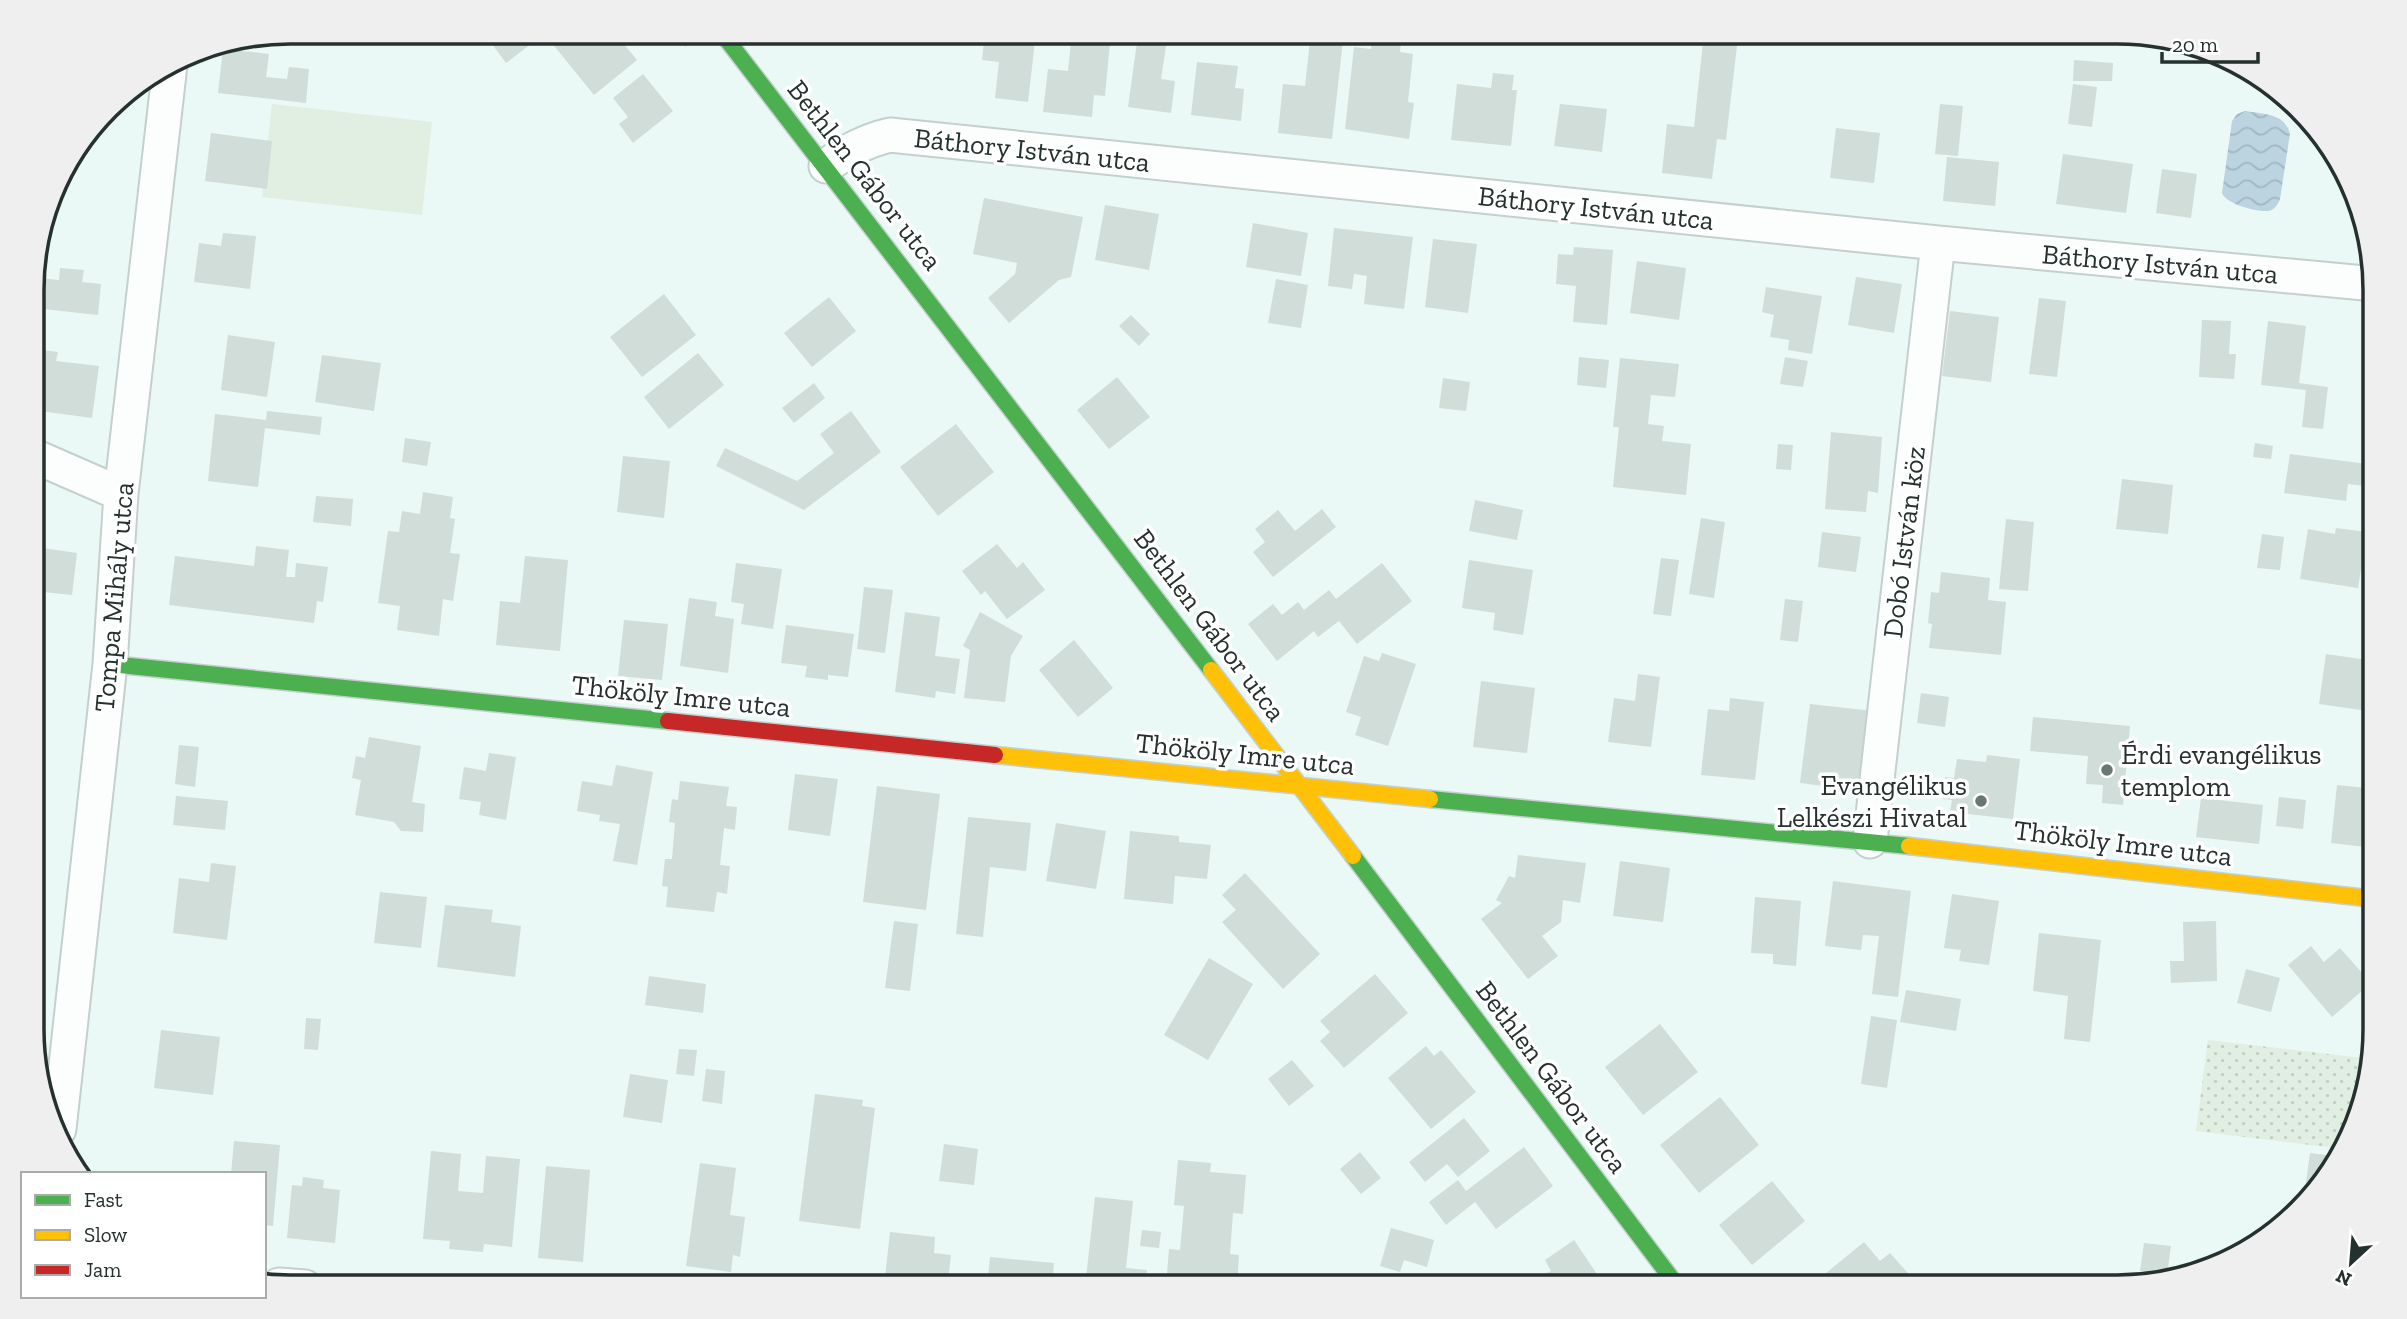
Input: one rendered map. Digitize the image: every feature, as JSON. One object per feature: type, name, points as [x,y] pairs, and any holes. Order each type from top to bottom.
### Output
[{"type":"street","name":"Bethlen Gábor utca","points":[[730,44],[1300,786],[1669,1275]]},
{"type":"street","name":"Tompa Mihály utca","points":[[60,1118],[110,664],[121,494],[169,76]]},
{"type":"street","name":"Báthory István utca","points":[[826,166],[868,140],[890,135],[1938,243],[2363,283]]},
{"type":"street","name":"Dobó István köz","points":[[1870,841],[1938,243]]},
{"type":"street","points":[[44,460],[121,494]]},
{"type":"street","name":"Thököly Imre utca","points":[[110,664],[1300,786],[1870,841],[2363,898]]},
{"type":"shaded area","points":[[272,104],[432,122],[422,215],[262,197]]},
{"type":"shaded area","points":[[2208,1040],[2361,1058],[2355,1093],[2345,1123],[2333,1148],[2196,1131]]},
{"type":"water","points":[[2245,111],[2278,118],[2290,134],[2280,199],[2274,208],[2268,211],[2242,207],[2229,201],[2222,193],[2232,121],[2237,114]]},
{"type":"building","points":[[492,44],[531,44],[506,63]]},
{"type":"building","points":[[553,44],[624,44],[637,60],[594,95]]},
{"type":"building","points":[[984,44],[1035,44],[1028,102],[995,98],[999,62],[982,60]]},
{"type":"building","points":[[1071,44],[1110,44],[1105,96],[1094,95],[1092,117],[1043,112],[1048,69],[1068,71]]},
{"type":"building","points":[[1137,44],[1166,46],[1161,79],[1175,81],[1171,113],[1128,107]]},
{"type":"building","points":[[1310,44],[1343,44],[1332,139],[1278,133],[1283,84],[1305,86]]},
{"type":"building","points":[[1372,44],[1401,44],[1400,52],[1413,54],[1408,102],[1414,103],[1409,139],[1345,129],[1354,47],[1371,49]]},
{"type":"building","points":[[1703,44],[1737,44],[1726,140],[1717,139],[1712,179],[1662,173],[1667,124],[1694,127]]},
{"type":"building","points":[[233,50],[269,54],[266,77],[287,79],[289,67],[309,69],[306,103],[218,93],[223,53],[226,52]]},
{"type":"building","points":[[2074,60],[2113,63],[2112,81],[2073,81]]},
{"type":"building","points":[[1197,62],[1238,66],[1235,88],[1244,89],[1241,121],[1191,115]]},
{"type":"building","points":[[1493,73],[1514,75],[1512,90],[1517,90],[1511,146],[1451,140],[1457,84],[1491,88]]},
{"type":"building","points":[[643,74],[673,111],[633,143],[619,124],[628,117],[613,98]]},
{"type":"building","points":[[2073,84],[2097,87],[2092,127],[2068,124]]},
{"type":"building","points":[[1560,104],[1607,109],[1602,152],[1554,146]]},
{"type":"building","points":[[1940,104],[1963,106],[1958,156],[1935,154]]},
{"type":"building","points":[[1836,128],[1880,133],[1874,183],[1830,178]]},
{"type":"building","points":[[211,133],[272,141],[267,189],[205,181]]},
{"type":"building","points":[[2063,154],[2133,164],[2126,213],[2056,204]]},
{"type":"building","points":[[1947,157],[1999,162],[1995,206],[1943,201]]},
{"type":"building","points":[[2162,169],[2197,174],[2191,218],[2156,213]]},
{"type":"building","points":[[984,198],[1083,217],[1071,277],[1059,280],[1009,323],[988,298],[1015,274],[1017,263],[973,254]]},
{"type":"building","points":[[1105,205],[1159,214],[1149,270],[1095,260]]},
{"type":"building","points":[[1253,223],[1308,233],[1301,276],[1246,267]]},
{"type":"building","points":[[1334,228],[1413,237],[1404,309],[1364,304],[1367,276],[1354,274],[1352,289],[1328,286]]},
{"type":"building","points":[[223,233],[256,236],[250,289],[194,282],[199,243],[221,246]]},
{"type":"building","points":[[1433,239],[1477,244],[1468,313],[1425,307]]},
{"type":"building","points":[[1574,247],[1613,250],[1607,325],[1573,322],[1576,286],[1556,284],[1558,254],[1573,255]]},
{"type":"building","points":[[1637,261],[1686,268],[1679,320],[1630,313]]},
{"type":"building","points":[[60,268],[84,270],[82,282],[101,284],[98,315],[44,309],[44,279],[59,280]]},
{"type":"building","points":[[1856,277],[1902,284],[1894,333],[1848,325]]},
{"type":"building","points":[[1276,279],[1308,285],[1301,328],[1268,323]]},
{"type":"building","points":[[1766,287],[1822,296],[1812,354],[1788,350],[1789,340],[1770,337],[1774,315],[1762,312]]},
{"type":"building","points":[[664,294],[696,335],[642,377],[610,337]]},
{"type":"building","points":[[829,297],[856,331],[812,367],[784,333]]},
{"type":"building","points":[[2039,298],[2066,301],[2057,377],[2029,374]]},
{"type":"building","points":[[1950,311],[1999,317],[1991,382],[1942,376]]},
{"type":"building","points":[[1131,315],[1150,334],[1139,346],[1119,326]]},
{"type":"building","points":[[2202,320],[2231,321],[2229,354],[2236,354],[2234,379],[2199,377]]},
{"type":"building","points":[[2268,321],[2306,326],[2299,383],[2328,387],[2323,429],[2302,427],[2306,390],[2261,385]]},
{"type":"building","points":[[228,335],[275,342],[267,397],[221,390]]},
{"type":"building","points":[[44,350],[58,352],[56,361],[99,366],[92,418],[44,412]]},
{"type":"building","points":[[698,353],[724,385],[669,429],[644,397]]},
{"type":"building","points":[[322,355],[381,363],[374,411],[315,402]]},
{"type":"building","points":[[1579,357],[1609,360],[1606,388],[1577,385]]},
{"type":"building","points":[[1785,357],[1808,361],[1803,387],[1780,384]]},
{"type":"building","points":[[1620,358],[1679,364],[1675,397],[1651,395],[1648,424],[1664,426],[1662,441],[1691,444],[1686,495],[1613,487],[1619,427],[1613,427]]},
{"type":"building","points":[[1117,377],[1150,417],[1109,449],[1077,410]]},
{"type":"building","points":[[1443,378],[1470,382],[1466,411],[1439,408]]},
{"type":"building","points":[[814,383],[825,398],[794,423],[782,408]]},
{"type":"building","points":[[267,411],[322,417],[320,435],[265,428],[258,487],[208,481],[215,414],[266,420]]},
{"type":"building","points":[[851,411],[881,452],[804,510],[716,466],[725,448],[797,481],[834,453],[820,434]]},
{"type":"building","points":[[956,424],[994,472],[938,516],[900,467]]},
{"type":"building","points":[[1831,432],[1882,437],[1878,493],[1868,491],[1866,512],[1825,509]]},
{"type":"building","points":[[405,438],[431,442],[427,466],[402,462]]},
{"type":"building","points":[[2255,443],[2273,446],[2271,459],[2253,457]]},
{"type":"building","points":[[1778,444],[1793,445],[1791,470],[1776,469]]},
{"type":"building","points":[[2290,454],[2363,463],[2363,486],[2348,484],[2346,501],[2284,493]]},
{"type":"building","points":[[623,456],[670,461],[664,518],[617,512]]},
{"type":"building","points":[[2122,479],[2173,485],[2168,534],[2116,529]]},
{"type":"building","points":[[423,492],[453,497],[450,518],[455,519],[450,553],[460,554],[453,601],[443,599],[439,636],[397,630],[400,606],[378,603],[388,531],[399,532],[402,511],[420,514]]},
{"type":"building","points":[[316,496],[353,499],[351,526],[313,522]]},
{"type":"building","points":[[1475,500],[1523,510],[1517,540],[1469,531]]},
{"type":"building","points":[[1322,509],[1336,527],[1273,577],[1253,552],[1265,542],[1255,529],[1278,510],[1295,531]]},
{"type":"building","points":[[1701,518],[1725,522],[1714,598],[1689,594]]},
{"type":"building","points":[[2006,519],[2034,522],[2028,591],[1999,589]]},
{"type":"building","points":[[2336,528],[2363,531],[2363,557],[2358,588],[2300,579],[2308,529],[2335,534]]},
{"type":"building","points":[[1822,532],[1861,537],[1856,572],[1818,567]]},
{"type":"building","points":[[2262,534],[2284,537],[2280,570],[2257,568]]},
{"type":"building","points":[[997,544],[1017,568],[1023,562],[1045,590],[1007,619],[985,591],[981,595],[962,571]]},
{"type":"building","points":[[256,546],[289,550],[286,577],[295,577],[296,563],[328,567],[323,602],[317,601],[314,623],[169,605],[175,556],[254,566]]},
{"type":"building","points":[[44,548],[77,553],[72,595],[44,592]]},
{"type":"building","points":[[525,556],[568,560],[560,651],[496,645],[500,601],[520,603]]},
{"type":"building","points":[[1661,558],[1679,560],[1671,616],[1653,614]]},
{"type":"building","points":[[1469,560],[1533,570],[1523,635],[1493,630],[1495,613],[1462,608]]},
{"type":"building","points":[[736,563],[782,569],[773,629],[741,624],[744,604],[731,602]]},
{"type":"building","points":[[1382,563],[1412,601],[1357,644],[1339,621],[1318,637],[1314,631],[1277,661],[1248,624],[1273,604],[1282,615],[1298,602],[1304,610],[1329,590],[1336,599]]},
{"type":"building","points":[[1941,572],[1990,578],[1988,600],[2006,602],[2001,655],[1929,648],[1932,624],[1928,623],[1931,592],[1939,593]]},
{"type":"building","points":[[864,587],[893,590],[885,653],[857,649]]},
{"type":"building","points":[[689,598],[717,602],[715,616],[734,619],[728,673],[680,666]]},
{"type":"building","points":[[1785,599],[1803,601],[1798,642],[1780,640]]},
{"type":"building","points":[[905,612],[940,617],[935,656],[960,659],[955,694],[936,691],[935,698],[895,692]]},
{"type":"building","points":[[980,612],[1023,636],[1011,656],[1005,702],[964,698],[970,650],[963,646]]},
{"type":"building","points":[[624,620],[668,624],[662,680],[618,676]]},
{"type":"building","points":[[786,625],[854,634],[848,677],[828,675],[828,680],[805,677],[807,666],[781,663]]},
{"type":"building","points":[[1074,640],[1113,688],[1078,717],[1039,670]]},
{"type":"building","points":[[1382,653],[1416,664],[1388,746],[1355,735],[1361,717],[1346,712],[1364,656],[1379,661]]},
{"type":"building","points":[[2326,654],[2363,659],[2363,710],[2319,704]]},
{"type":"building","points":[[1638,674],[1660,677],[1651,747],[1608,742],[1614,698],[1635,701]]},
{"type":"building","points":[[1481,681],[1535,688],[1527,753],[1473,747]]},
{"type":"building","points":[[1921,693],[1949,697],[1945,727],[1917,723]]},
{"type":"building","points":[[1730,698],[1764,702],[1755,780],[1701,775],[1708,709],[1729,711]]},
{"type":"building","points":[[1810,704],[1873,711],[1864,791],[1800,783]]},
{"type":"building","name":"Érdi evangélikus templom","points":[[2033,717],[2130,726],[2123,805],[2102,803],[2103,785],[2086,784],[2088,756],[2030,751]]},
{"type":"building","points":[[369,737],[421,746],[412,802],[425,804],[423,832],[401,831],[394,822],[355,815],[361,780],[352,778],[356,756],[365,758]]},
{"type":"building","points":[[179,745],[199,747],[195,787],[175,784]]},
{"type":"building","points":[[489,753],[516,757],[506,820],[479,815],[481,802],[459,799],[464,767],[486,771]]},
{"type":"building","points":[[1987,755],[2020,759],[2013,819],[1950,812],[1952,800],[1943,799],[1945,777],[1954,778],[1957,759],[1986,762]]},
{"type":"building","points":[[616,765],[653,772],[637,865],[613,861],[620,824],[599,821],[600,815],[577,811],[582,781],[612,786]]},
{"type":"building","points":[[795,774],[838,779],[830,836],[788,830]]},
{"type":"building","points":[[680,781],[729,787],[726,806],[737,807],[735,830],[724,828],[720,865],[730,866],[727,894],[717,892],[714,912],[666,907],[668,887],[662,886],[665,859],[672,859],[675,823],[669,822],[672,799],[678,800]]},
{"type":"building","points":[[2337,785],[2363,788],[2363,847],[2331,843]]},
{"type":"building","points":[[877,786],[940,794],[926,910],[863,902]]},
{"type":"building","points":[[176,796],[228,801],[225,830],[173,825]]},
{"type":"building","points":[[2279,797],[2306,800],[2303,829],[2276,826]]},
{"type":"building","points":[[2201,798],[2263,805],[2259,844],[2196,837]]},
{"type":"building","points":[[968,817],[1031,823],[1026,871],[990,867],[983,937],[956,934]]},
{"type":"building","points":[[1056,823],[1106,831],[1096,889],[1046,881]]},
{"type":"building","points":[[1130,831],[1179,836],[1179,842],[1211,845],[1207,879],[1175,876],[1173,904],[1124,899]]},
{"type":"building","points":[[1518,855],[1586,863],[1580,903],[1563,900],[1561,922],[1542,936],[1558,956],[1528,979],[1481,919],[1502,903],[1496,900],[1509,876],[1515,878]]},
{"type":"building","points":[[1620,861],[1670,868],[1663,922],[1613,916]]},
{"type":"building","points":[[211,863],[236,866],[227,940],[173,933],[179,878],[209,882]]},
{"type":"building","points":[[1245,873],[1320,954],[1283,989],[1222,922],[1236,910],[1222,895]]},
{"type":"building","points":[[1833,881],[1911,891],[1898,997],[1872,994],[1879,936],[1863,935],[1861,950],[1825,946]]},
{"type":"building","points":[[380,892],[427,897],[421,948],[374,943]]},
{"type":"building","points":[[1952,894],[1999,901],[1989,965],[1959,961],[1961,950],[1944,948]]},
{"type":"building","points":[[1755,897],[1801,901],[1796,966],[1773,964],[1773,954],[1751,953]]},
{"type":"building","points":[[445,905],[493,910],[491,922],[521,926],[515,977],[437,967]]},
{"type":"building","points":[[894,921],[918,924],[910,991],[885,988]]},
{"type":"building","points":[[2216,921],[2217,981],[2171,983],[2170,961],[2184,961],[2183,922]]},
{"type":"building","points":[[2039,933],[2101,940],[2090,1042],[2064,1039],[2068,996],[2033,991]]},
{"type":"building","points":[[2311,946],[2324,962],[2340,948],[2363,974],[2363,990],[2332,1017],[2288,965]]},
{"type":"building","points":[[1209,958],[1253,984],[1208,1060],[1164,1035]]},
{"type":"building","points":[[2246,969],[2280,978],[2271,1012],[2237,1003]]},
{"type":"building","points":[[1375,974],[1408,1013],[1344,1068],[1320,1041],[1330,1032],[1320,1021]]},
{"type":"building","points":[[649,976],[706,984],[703,1013],[645,1005]]},
{"type":"building","points":[[1906,990],[1961,999],[1956,1031],[1900,1022]]},
{"type":"building","points":[[1871,1016],[1897,1020],[1887,1088],[1861,1084]]},
{"type":"building","points":[[306,1018],[321,1019],[318,1050],[304,1049]]},
{"type":"building","points":[[1660,1024],[1698,1072],[1643,1115],[1605,1067]]},
{"type":"building","points":[[161,1030],[220,1037],[213,1095],[154,1088]]},
{"type":"building","points":[[1426,1046],[1434,1056],[1441,1050],[1476,1092],[1431,1129],[1388,1078]]},
{"type":"building","points":[[679,1049],[697,1050],[694,1076],[676,1074]]},
{"type":"building","points":[[1292,1060],[1314,1086],[1289,1106],[1268,1079]]},
{"type":"building","points":[[706,1069],[725,1071],[722,1104],[702,1101]]},
{"type":"building","points":[[630,1074],[668,1080],[662,1123],[623,1117]]},
{"type":"building","points":[[815,1094],[863,1100],[862,1106],[875,1108],[860,1229],[799,1221]]},
{"type":"building","points":[[1720,1097],[1759,1145],[1699,1193],[1660,1145]]},
{"type":"building","points":[[1464,1118],[1490,1151],[1458,1177],[1447,1164],[1425,1182],[1409,1162]]},
{"type":"building","points":[[234,1141],[280,1145],[273,1226],[266,1225],[266,1172],[231,1172]]},
{"type":"building","points":[[944,1144],[978,1149],[974,1185],[939,1181]]},
{"type":"building","points":[[1524,1147],[1553,1186],[1496,1229],[1475,1202],[1446,1225],[1429,1202],[1458,1180],[1466,1191]]},
{"type":"building","points":[[431,1151],[461,1154],[458,1191],[483,1193],[486,1156],[520,1159],[512,1247],[484,1244],[483,1252],[449,1249],[450,1241],[423,1239]]},
{"type":"building","points":[[1360,1152],[1381,1178],[1361,1194],[1340,1169]]},
{"type":"building","points":[[2310,1153],[2328,1155],[2322,1166],[2305,1187]]},
{"type":"building","points":[[1178,1160],[1211,1163],[1210,1172],[1246,1175],[1243,1214],[1233,1213],[1230,1254],[1239,1255],[1238,1275],[1167,1275],[1169,1249],[1180,1250],[1184,1206],[1174,1205]]},
{"type":"building","points":[[700,1163],[736,1168],[730,1215],[745,1217],[740,1257],[733,1255],[731,1272],[686,1266]]},
{"type":"building","points":[[546,1166],[590,1170],[583,1262],[538,1258]]},
{"type":"building","points":[[303,1177],[324,1180],[323,1188],[340,1190],[335,1243],[287,1238],[292,1185],[302,1186]]},
{"type":"building","points":[[1772,1181],[1805,1221],[1752,1265],[1719,1225]]},
{"type":"building","points":[[1095,1197],[1133,1201],[1126,1268],[1147,1270],[1146,1275],[1086,1275]]},
{"type":"building","points":[[1391,1228],[1434,1240],[1427,1267],[1404,1260],[1400,1272],[1380,1266]]},
{"type":"building","points":[[1142,1230],[1161,1232],[1159,1248],[1140,1246]]},
{"type":"building","points":[[890,1232],[935,1237],[934,1253],[951,1255],[949,1275],[885,1275]]},
{"type":"building","points":[[1574,1240],[1598,1275],[1543,1275],[1551,1271],[1545,1260]]},
{"type":"building","points":[[1864,1242],[1880,1261],[1890,1253],[1909,1275],[1824,1275]]},
{"type":"building","points":[[2144,1243],[2171,1246],[2168,1270],[2140,1271]]},
{"type":"building","points":[[990,1257],[1054,1263],[1053,1275],[988,1275]]},
{"type":"traffic: fast","points":[[730,44],[1211,670]]},
{"type":"traffic: fast","points":[[110,664],[668,721]]},
{"type":"traffic: fast","points":[[1430,799],[1909,846]]},
{"type":"traffic: fast","points":[[1353,856],[1669,1275]]},
{"type":"traffic: slow","points":[[1211,670],[1353,856]]},
{"type":"traffic: slow","points":[[995,755],[1430,799]]},
{"type":"traffic: slow","points":[[1909,846],[2363,898]]},
{"type":"traffic: jam","points":[[668,721],[995,755]]},
{"type":"place","name":"Érdi evangélikus templom","points":[[2107,770]]},
{"type":"place","name":"Evangélikus Lelkészi Hivatal","points":[[1981,801]]}]
